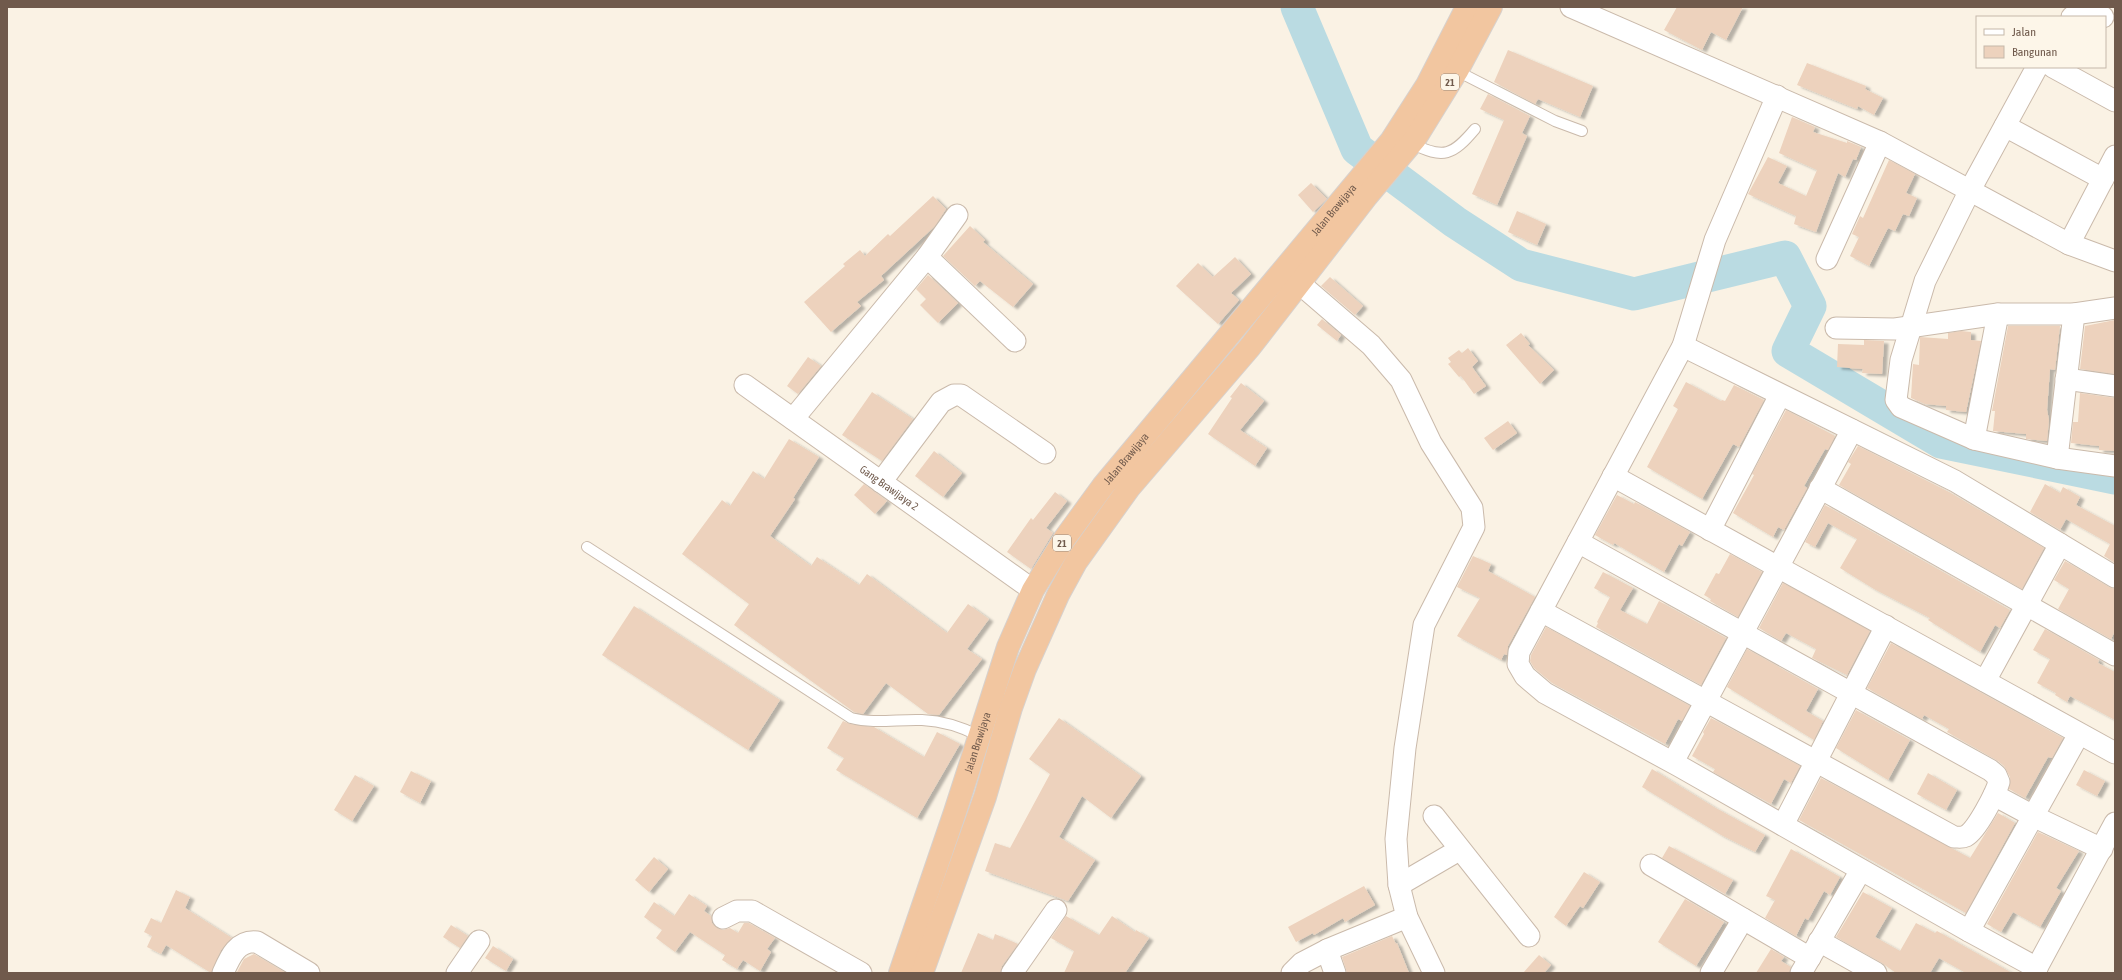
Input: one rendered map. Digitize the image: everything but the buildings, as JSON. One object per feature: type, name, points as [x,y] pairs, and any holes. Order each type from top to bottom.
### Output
[{"type":"highway","name":"Jalan Brawijaya","points":[[1402,146],[1427,85],[1467,7]]},
{"type":"highway","name":"Jalan Brawijaya","points":[[912,969],[979,736],[1008,647],[1033,590],[1065,538],[1103,486],[1356,195],[1402,146],[1456,71],[1490,7]]},
{"type":"highway","name":"Jalan Brawijaya","points":[[912,969],[985,797],[1011,708],[1025,669],[1058,594],[1076,562],[1125,494],[1250,347],[1298,283],[1356,195]]},
{"type":"street","points":[[1571,7],[1880,142],[2069,244],[2115,261]]},
{"type":"street","points":[[2073,16],[2077,12],[2087,11],[2099,16]]},
{"type":"street","points":[[2106,19],[2115,25]]},
{"type":"street","points":[[2036,68],[1970,190],[1925,281],[1901,360],[1897,403],[1901,407],[1974,439],[2057,458],[2115,466]]},
{"type":"street","points":[[2055,68],[2115,101]]},
{"type":"street","points":[[1777,96],[1715,240],[1683,346],[1519,652],[1518,664],[1525,676],[1545,693],[1673,762],[2036,970],[2115,823]]},
{"type":"street","points":[[2005,126],[2103,179]]},
{"type":"street","points":[[1827,259],[1880,142]]},
{"type":"street","points":[[2069,244],[2115,156]]},
{"type":"street","points":[[793,419],[927,257],[957,215]]},
{"type":"street","points":[[927,257],[1015,341]]},
{"type":"street","points":[[1298,283],[1371,344],[1401,380],[1431,443],[1465,494],[1474,516],[1474,527],[1424,625],[1406,748],[1396,839],[1399,885],[1407,917],[1434,973]]},
{"type":"street","points":[[1836,328],[1894,330],[1998,314],[2074,314],[2115,308]]},
{"type":"street","points":[[1974,439],[1998,314]]},
{"type":"street","points":[[2057,458],[2074,314]]},
{"type":"street","points":[[1683,346],[1955,481],[2115,577]]},
{"type":"street","points":[[2066,379],[2115,386]]},
{"type":"street","name":"Gang Brawijaya 2","points":[[746,385],[1033,590]]},
{"type":"street","points":[[881,482],[941,402],[954,395],[961,395],[1045,453]]},
{"type":"street","points":[[1710,530],[1780,395]]},
{"type":"street","points":[[1673,762],[1852,430]]},
{"type":"street","points":[[1613,476],[2115,753]]},
{"type":"street","points":[[1820,488],[2115,655]]},
{"type":"street","points":[[1541,611],[1817,760],[1954,837],[1962,838],[1972,831],[1994,795],[1999,782],[1996,775],[1990,770],[1578,542]]},
{"type":"street","points":[[1985,681],[2060,544]]},
{"type":"street","points":[[1783,826],[1886,626]]},
{"type":"street","points":[[1969,931],[2079,734]]},
{"type":"street","points":[[1994,795],[2033,816],[2102,849]]},
{"type":"street","points":[[1434,816],[1459,850],[1529,936]]},
{"type":"street","points":[[1399,885],[1459,850]]},
{"type":"street","points":[[1651,865],[1810,957],[1876,973]]},
{"type":"street","points":[[1810,957],[1861,870]]},
{"type":"street","points":[[723,918],[737,911],[752,910],[861,973]]},
{"type":"street","points":[[1012,973],[1056,910]]},
{"type":"street","points":[[1292,973],[1302,963],[1327,950],[1407,917]]},
{"type":"street","points":[[1711,973],[1743,919]]},
{"type":"street","points":[[222,973],[231,955],[240,945],[248,941],[257,942],[309,973]]},
{"type":"street","points":[[457,973],[479,941]]},
{"type":"street","points":[[1327,950],[1335,973]]},
{"type":"lane","points":[[1456,71],[1555,121],[1582,131]]},
{"type":"lane","points":[[1402,146],[1427,152],[1450,152],[1460,147],[1476,129]]},
{"type":"lane","points":[[587,547],[851,718],[873,722],[923,720],[967,730],[979,736]]},
{"type":"waterway","points":[[1297,7],[1357,149],[1455,222],[1521,265],[1634,294],[1785,257],[1810,306],[1788,351],[1941,442],[2115,478]]}]
